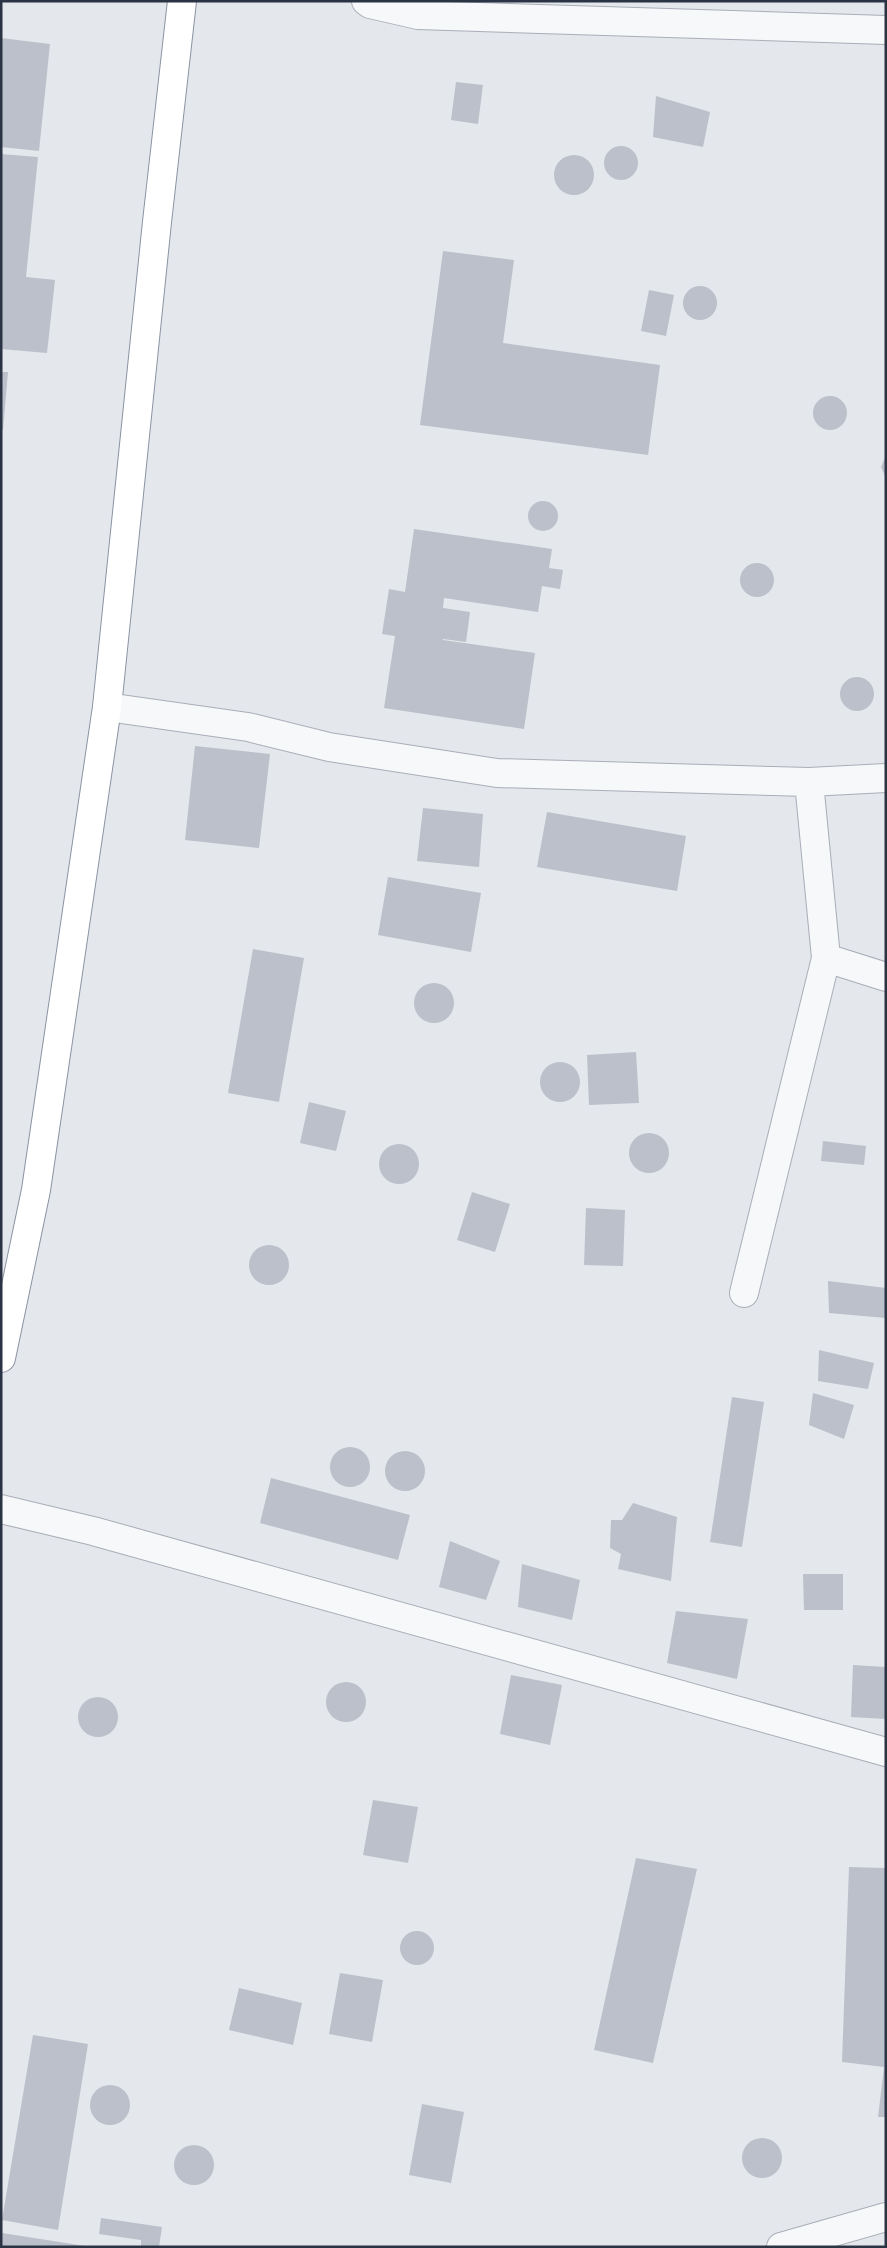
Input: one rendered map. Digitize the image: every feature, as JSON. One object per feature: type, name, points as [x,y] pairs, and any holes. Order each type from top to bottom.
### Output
[{"type":"highway","points":[[1,1358],[36,1190],[107,707],[157,222],[182,1]]},
{"type":"street","points":[[366,1],[370,4],[418,15],[886,30]]},
{"type":"street","points":[[107,707],[248,727],[329,747],[497,773],[809,782],[886,778]]},
{"type":"street","points":[[744,1293],[826,958],[809,782]]},
{"type":"street","points":[[826,958],[886,977]]},
{"type":"street","points":[[1,1509],[103,1534],[886,1752]]},
{"type":"street","points":[[781,2247],[886,2217]]},
{"type":"building","points":[[1,38],[50,44],[39,151],[1,147]]},
{"type":"building","points":[[456,82],[483,85],[478,124],[451,120]]},
{"type":"building","points":[[656,96],[710,112],[703,147],[653,137]]},
{"type":"building","points":[[621,146],[633,151],[638,163],[633,175],[621,180],[609,175],[604,163],[609,151]]},
{"type":"building","points":[[1,154],[38,157],[26,277],[55,280],[47,353],[1,349]]},
{"type":"building","points":[[578,155],[585,158],[591,164],[594,175],[593,183],[585,192],[578,195],[570,195],[563,192],[555,183],[554,171],[557,164],[566,156]]},
{"type":"building","points":[[443,251],[514,260],[503,343],[660,365],[648,455],[420,425]]},
{"type":"building","points":[[700,286],[712,291],[717,303],[712,315],[700,320],[688,315],[683,303],[688,291]]},
{"type":"building","points":[[649,290],[674,295],[666,336],[641,331]]},
{"type":"building","points":[[1,372],[8,372],[3,430],[1,430]]},
{"type":"building","points":[[830,396],[842,401],[847,413],[842,425],[830,430],[818,425],[813,413],[818,401]]},
{"type":"building","points":[[886,455],[886,478],[881,467]]},
{"type":"building","points":[[543,501],[549,502],[557,510],[557,522],[549,530],[543,531],[537,530],[529,522],[528,516],[529,510],[537,502]]},
{"type":"building","points":[[414,529],[552,549],[549,568],[563,570],[560,589],[542,586],[538,612],[444,598],[443,608],[470,612],[466,642],[443,640],[535,653],[524,729],[384,708],[395,636],[382,634],[389,589],[405,592]]},
{"type":"building","points":[[757,563],[769,568],[774,580],[769,592],[757,597],[745,592],[740,580],[745,568]]},
{"type":"building","points":[[857,677],[869,682],[874,694],[869,706],[857,711],[845,706],[840,694],[845,682]]},
{"type":"building","points":[[195,746],[270,754],[259,848],[185,840]]},
{"type":"building","points":[[423,808],[483,814],[479,867],[417,861]]},
{"type":"building","points":[[547,812],[686,836],[677,891],[537,867]]},
{"type":"building","points":[[388,877],[481,893],[471,952],[378,935]]},
{"type":"building","points":[[253,949],[304,958],[279,1102],[228,1093]]},
{"type":"building","points":[[438,983],[445,986],[451,992],[454,1003],[453,1011],[445,1020],[438,1023],[430,1023],[423,1020],[415,1011],[414,999],[417,992],[426,984]]},
{"type":"building","points":[[636,1052],[639,1103],[589,1105],[587,1055]]},
{"type":"building","points":[[564,1062],[571,1065],[577,1071],[580,1082],[579,1090],[571,1099],[564,1102],[556,1102],[549,1099],[541,1090],[540,1078],[543,1071],[552,1063]]},
{"type":"building","points":[[309,1102],[346,1111],[336,1151],[300,1143]]},
{"type":"building","points":[[653,1133],[660,1136],[666,1142],[669,1153],[668,1161],[660,1170],[653,1173],[645,1173],[638,1170],[630,1161],[629,1149],[632,1142],[641,1134]]},
{"type":"building","points":[[823,1141],[866,1146],[864,1165],[821,1161]]},
{"type":"building","points":[[403,1144],[410,1147],[416,1153],[419,1164],[418,1172],[410,1181],[403,1184],[395,1184],[388,1181],[380,1172],[379,1160],[382,1153],[391,1145]]},
{"type":"building","points":[[472,1192],[510,1204],[495,1252],[457,1240]]},
{"type":"building","points":[[586,1208],[625,1210],[623,1266],[584,1265]]},
{"type":"building","points":[[273,1245],[280,1248],[286,1254],[289,1265],[288,1273],[280,1282],[273,1285],[265,1285],[258,1282],[250,1273],[249,1261],[252,1254],[261,1246]]},
{"type":"building","points":[[828,1281],[886,1288],[886,1318],[829,1313]]},
{"type":"building","points":[[819,1350],[874,1363],[868,1389],[818,1381]]},
{"type":"building","points":[[813,1393],[854,1405],[844,1439],[809,1425]]},
{"type":"building","points":[[732,1397],[764,1402],[742,1547],[710,1542]]},
{"type":"building","points":[[354,1447],[361,1450],[367,1456],[370,1467],[369,1475],[361,1484],[354,1487],[346,1487],[339,1484],[331,1475],[330,1463],[333,1456],[342,1448]]},
{"type":"building","points":[[409,1451],[416,1454],[422,1460],[425,1471],[424,1479],[416,1488],[409,1491],[401,1491],[394,1488],[386,1479],[385,1467],[388,1460],[397,1452]]},
{"type":"building","points":[[271,1478],[410,1515],[398,1560],[260,1523]]},
{"type":"building","points":[[633,1503],[677,1517],[671,1581],[618,1569],[621,1554],[610,1548],[611,1520],[622,1520]]},
{"type":"building","points":[[450,1541],[500,1561],[486,1600],[439,1587]]},
{"type":"building","points":[[522,1564],[580,1580],[572,1620],[518,1607]]},
{"type":"building","points":[[803,1574],[843,1574],[843,1610],[804,1610]]},
{"type":"building","points":[[676,1611],[748,1619],[737,1679],[667,1663]]},
{"type":"building","points":[[853,1665],[886,1667],[885,1719],[851,1717]]},
{"type":"building","points":[[511,1675],[562,1685],[550,1745],[500,1734]]},
{"type":"building","points":[[350,1682],[357,1685],[363,1691],[366,1702],[365,1710],[357,1719],[350,1722],[342,1722],[335,1719],[327,1710],[326,1698],[329,1691],[338,1683]]},
{"type":"building","points":[[102,1697],[109,1700],[115,1706],[118,1717],[117,1725],[109,1734],[102,1737],[94,1737],[87,1734],[79,1725],[78,1713],[81,1706],[90,1698]]},
{"type":"building","points":[[373,1800],[418,1807],[408,1863],[363,1855]]},
{"type":"building","points":[[636,1858],[697,1869],[653,2063],[594,2050]]},
{"type":"building","points":[[849,1867],[886,1868],[886,2117],[878,2117],[884,2067],[842,2062]]},
{"type":"building","points":[[417,1931],[429,1936],[434,1948],[429,1960],[417,1965],[405,1960],[400,1948],[405,1936]]},
{"type":"building","points":[[340,1973],[383,1980],[372,2042],[329,2034]]},
{"type":"building","points":[[239,1988],[302,2003],[293,2045],[229,2030]]},
{"type":"building","points":[[33,2035],[88,2044],[58,2230],[2,2220]]},
{"type":"building","points":[[114,2085],[121,2088],[127,2094],[130,2105],[129,2113],[121,2122],[114,2125],[106,2125],[99,2122],[91,2113],[90,2101],[93,2094],[102,2086]]},
{"type":"building","points":[[422,2104],[464,2112],[451,2183],[409,2175]]},
{"type":"building","points":[[766,2138],[773,2141],[779,2147],[782,2158],[781,2166],[773,2175],[766,2178],[758,2178],[751,2175],[743,2166],[742,2154],[745,2147],[754,2139]]},
{"type":"building","points":[[198,2145],[205,2148],[211,2154],[214,2165],[213,2173],[205,2182],[198,2185],[190,2185],[183,2182],[175,2173],[174,2161],[177,2154],[186,2146]]},
{"type":"building","points":[[101,2218],[162,2227],[159,2247],[141,2247],[141,2240],[99,2234]]},
{"type":"building","points":[[2,2233],[85,2246],[85,2247],[1,2247]]}]
